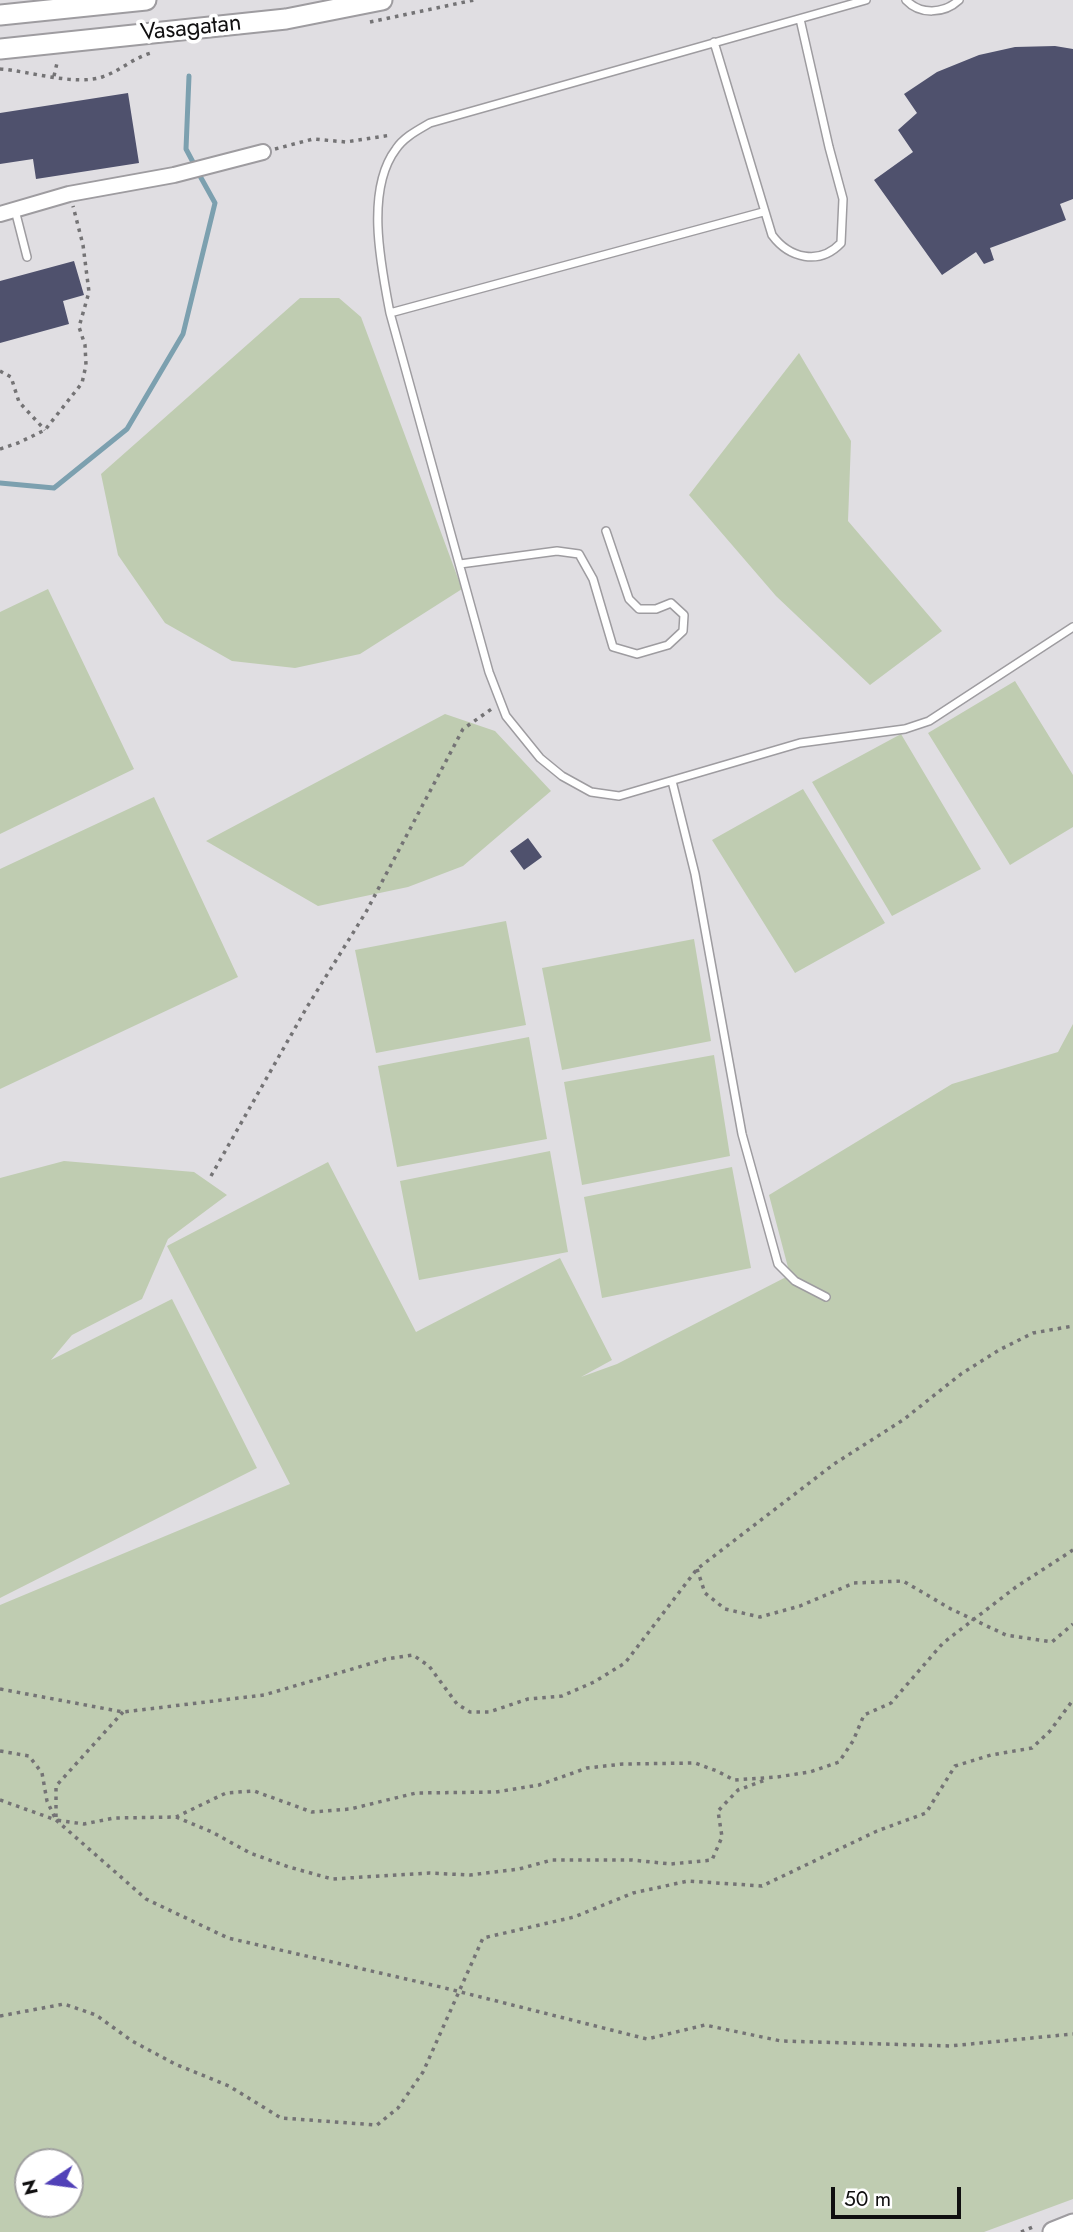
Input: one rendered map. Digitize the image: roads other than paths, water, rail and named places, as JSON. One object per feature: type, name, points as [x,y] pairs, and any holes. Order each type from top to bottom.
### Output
[{"type":"street","name":"Vasagatan","points":[[0,15],[146,0]]},
{"type":"street","name":"Vasagatan","points":[[0,49],[286,19],[382,0]]},
{"type":"street","points":[[0,214],[69,194],[151,180],[263,152]]},
{"type":"street","points":[[1053,2232],[1073,2224]]},
{"type":"lane","points":[[866,0],[430,123],[394,150],[385,172],[377,233],[390,313],[500,703],[506,716],[540,758],[562,776],[591,792],[619,796],[800,743],[905,729],[929,721],[1073,627]]},
{"type":"lane","points":[[906,0],[922,11],[940,10],[959,0]]},
{"type":"lane","points":[[714,42],[772,235],[780,247],[792,254],[819,257],[834,251],[841,243],[844,200],[828,145],[800,19]]},
{"type":"lane","points":[[15,210],[27,257]]},
{"type":"lane","points":[[390,313],[763,212]]},
{"type":"lane","points":[[460,564],[557,551],[579,555],[593,579],[613,647],[637,654],[668,645],[683,631],[684,615],[671,603],[656,609],[639,609],[629,599],[606,531]]},
{"type":"lane","points":[[672,781],[695,874],[741,1134],[774,1251],[778,1264],[795,1281],[826,1297]]},
{"type":"waterway","points":[[189,76],[186,149],[194,164]]},
{"type":"waterway","points":[[0,483],[54,488],[127,429],[183,334],[215,203],[200,176]]}]
